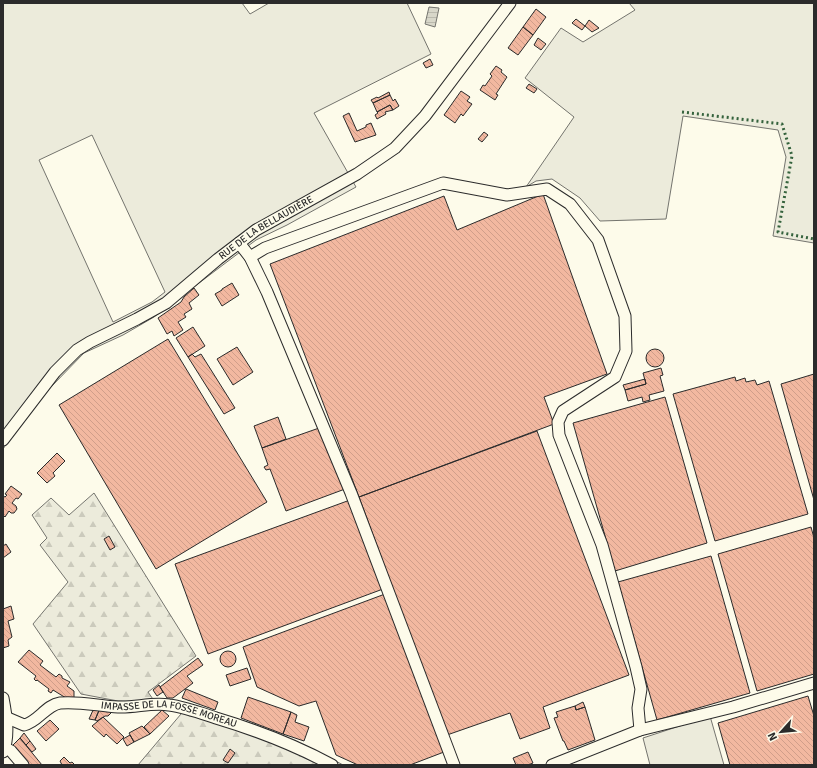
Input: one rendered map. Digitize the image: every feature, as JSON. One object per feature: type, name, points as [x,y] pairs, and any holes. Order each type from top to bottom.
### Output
[{"type":"street","name":"RUE DE LA BELLAUDIÈRE","points":[[4,438],[55,372],[77,350],[166,303],[256,230],[357,174],[395,148],[425,116],[510,3]]},
{"type":"street","points":[[250,258],[265,248],[443,183],[508,195],[547,189],[570,204],[598,240],[625,316],[626,351],[615,377],[563,411],[558,422],[559,435],[602,546],[636,667],[641,689],[638,708],[640,730]]},
{"type":"street","points":[[239,243],[250,258],[267,292],[350,493],[454,765]]},
{"type":"street","points":[[552,765],[640,730],[733,707],[814,683]]},
{"type":"street","points":[[3,698],[4,750],[11,751],[23,765]]},
{"type":"street","name":"IMPASSE DE LA FOSSE MOREAU","points":[[4,716],[24,725],[28,724],[53,705],[59,703],[119,707],[136,705],[168,705],[200,712],[251,728],[310,753],[332,765]]},
{"type":"green space","points":[[3,3],[242,3],[250,14],[269,3],[407,3],[431,54],[314,113],[356,187],[287,225],[256,240],[154,317],[123,335],[84,353],[28,413],[3,449]],"holes":[[[92,135],[165,292],[152,302],[113,322],[39,160]]]},
{"type":"green space","points":[[629,3],[814,3],[814,243],[773,236],[786,157],[778,130],[683,116],[666,219],[600,221],[580,198],[552,179],[536,181],[526,187],[574,117],[525,78],[561,28],[583,42],[635,10]]},
{"type":"green space","points":[[94,493],[196,656],[148,692],[155,702],[118,701],[81,694],[33,624],[68,582],[40,545],[47,538],[32,515],[51,498],[69,515]]},
{"type":"green space","points":[[185,705],[334,760],[343,765],[138,765],[181,714]]},
{"type":"green space","points":[[710,716],[724,765],[650,765],[643,738]]},
{"type":"shaded area","points":[[429,7],[439,8],[435,27],[425,24]]},
{"type":"building","points":[[536,9],[546,17],[533,35],[523,27]]},
{"type":"building","points":[[576,19],[585,26],[582,30],[572,23]]},
{"type":"building","points":[[589,20],[599,28],[592,32],[585,26]]},
{"type":"building","points":[[523,27],[533,35],[518,55],[508,48]]},
{"type":"building","points":[[538,38],[546,44],[541,50],[534,45]]},
{"type":"building","points":[[430,59],[433,65],[426,68],[423,63]]},
{"type":"building","points":[[496,66],[502,70],[501,72],[507,77],[496,94],[498,95],[495,100],[480,90],[492,76],[490,74]]},
{"type":"building","points":[[529,84],[537,89],[534,93],[526,88]]},
{"type":"building","points":[[461,91],[470,97],[467,101],[472,104],[463,116],[461,114],[455,123],[444,115]]},
{"type":"building","points":[[389,92],[390,95],[373,103],[371,100],[377,97],[378,98]]},
{"type":"building","points":[[390,95],[393,101],[395,99],[399,106],[393,110],[390,105],[377,112],[373,103]]},
{"type":"building","points":[[390,105],[393,110],[385,112],[386,114],[377,119],[375,115],[378,113],[377,112]]},
{"type":"building","points":[[349,113],[357,131],[371,123],[376,135],[355,142],[343,116]]},
{"type":"building","points":[[484,132],[488,135],[482,142],[478,139]]},
{"type":"building","points":[[543,194],[607,374],[544,397],[554,424],[359,497],[270,264],[444,196],[457,230]]},
{"type":"building","points":[[232,283],[239,295],[222,306],[215,294]]},
{"type":"building","points":[[194,288],[199,295],[189,303],[192,309],[184,314],[186,317],[178,322],[183,330],[174,336],[172,331],[167,334],[158,318],[181,302],[184,297]]},
{"type":"building","points":[[193,327],[205,346],[188,357],[176,338]]},
{"type":"building","points":[[168,339],[267,502],[156,569],[59,405]]},
{"type":"building","points":[[237,347],[253,372],[233,385],[217,359]]},
{"type":"building","points":[[655,349],[661,352],[664,358],[661,364],[655,367],[649,364],[646,358],[649,352]]},
{"type":"building","points":[[192,354],[195,357],[201,354],[235,408],[224,414],[188,357]]},
{"type":"building","points":[[661,368],[663,375],[660,376],[664,391],[649,395],[650,400],[643,402],[642,397],[628,401],[625,390],[646,384],[643,373]]},
{"type":"building","points":[[814,374],[814,500],[781,384]]},
{"type":"building","points":[[735,377],[736,381],[745,378],[746,382],[755,380],[757,385],[769,381],[808,514],[715,541],[673,394]]},
{"type":"building","points":[[645,379],[646,384],[625,390],[623,385]]},
{"type":"building","points":[[665,397],[707,543],[615,571],[573,423]]},
{"type":"building","points":[[278,417],[286,439],[262,448],[254,426]]},
{"type":"building","points":[[322,427],[345,489],[286,511],[270,469],[266,470],[264,467],[268,465],[262,448]]},
{"type":"building","points":[[537,431],[629,675],[543,707],[550,728],[520,739],[510,713],[447,735],[359,497]]},
{"type":"building","points":[[57,453],[65,461],[53,473],[55,476],[47,483],[37,473]]},
{"type":"building","points":[[11,486],[22,494],[12,503],[17,509],[14,513],[9,511],[5,517],[3,515],[3,496],[5,497],[7,495],[5,494]]},
{"type":"building","points":[[350,500],[383,589],[208,654],[175,564]]},
{"type":"building","points":[[811,527],[814,538],[814,674],[757,691],[718,554]]},
{"type":"building","points":[[109,536],[115,547],[110,550],[104,539]]},
{"type":"building","points":[[6,544],[11,552],[3,558],[3,546]]},
{"type":"building","points":[[711,556],[750,693],[657,720],[618,582]]},
{"type":"building","points":[[385,594],[444,752],[410,765],[358,765],[336,755],[316,701],[299,706],[257,687],[243,647]]},
{"type":"building","points":[[11,606],[14,619],[8,621],[12,637],[8,640],[9,646],[3,648],[3,609]]},
{"type":"building","points":[[29,650],[43,661],[40,665],[56,677],[59,674],[62,678],[70,682],[67,686],[74,691],[74,698],[66,698],[53,690],[51,693],[48,691],[49,689],[34,679],[36,676],[18,662]]},
{"type":"building","points":[[228,651],[235,656],[236,659],[231,666],[228,667],[221,662],[220,659],[225,652]]},
{"type":"building","points":[[198,658],[203,665],[187,676],[193,683],[173,698],[167,698],[160,687]]},
{"type":"building","points":[[247,668],[251,679],[230,686],[226,675]]},
{"type":"building","points":[[159,685],[163,692],[157,696],[153,690]]},
{"type":"building","points":[[186,689],[218,702],[215,710],[182,698]]},
{"type":"building","points":[[808,696],[814,716],[814,765],[730,765],[718,723]]},
{"type":"building","points":[[248,697],[291,712],[283,734],[241,718]]},
{"type":"building","points":[[583,702],[585,707],[576,710],[575,706]]},
{"type":"building","points":[[575,706],[576,710],[585,707],[595,740],[568,750],[554,718],[558,717],[556,712]]},
{"type":"building","points":[[94,708],[100,708],[95,720],[89,719]]},
{"type":"building","points":[[100,708],[115,709],[108,716],[105,716],[97,721],[95,720]]},
{"type":"building","points":[[162,710],[169,716],[150,734],[144,727]]},
{"type":"building","points":[[291,712],[297,715],[295,722],[309,727],[304,741],[283,734]]},
{"type":"building","points":[[103,717],[124,737],[117,744],[106,734],[104,737],[92,726]]},
{"type":"building","points":[[50,720],[59,729],[46,741],[37,731]]},
{"type":"building","points":[[142,726],[150,734],[134,742],[129,733]]},
{"type":"building","points":[[24,733],[30,741],[26,745],[20,738]]},
{"type":"building","points":[[130,735],[134,742],[127,746],[123,739]]},
{"type":"building","points":[[20,738],[42,765],[28,765],[12,746]]},
{"type":"building","points":[[30,741],[36,749],[32,752],[26,745]]},
{"type":"building","points":[[230,749],[235,753],[228,763],[223,760]]},
{"type":"building","points":[[528,752],[533,763],[528,765],[516,765],[513,758]]},
{"type":"building","points":[[64,757],[70,763],[72,762],[75,765],[62,765],[60,761]]},
{"type":"hedge","points":[[682,112],[782,124],[792,156],[778,232],[814,239]]}]
